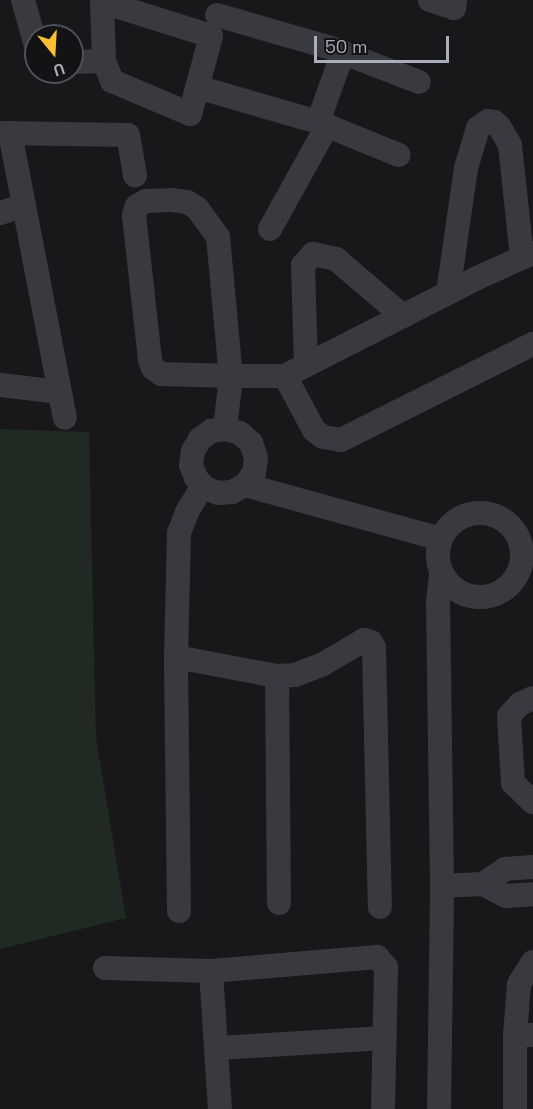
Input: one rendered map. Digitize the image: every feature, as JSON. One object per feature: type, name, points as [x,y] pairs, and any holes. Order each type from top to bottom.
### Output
[{"type":"street","points":[[23,0],[30,24]]},
{"type":"street","points":[[430,0],[454,8],[455,0]]},
{"type":"street","points":[[216,18],[190,114],[112,81],[104,61],[102,1],[216,18],[343,52],[419,82]]},
{"type":"street","points":[[270,229],[323,124],[343,52]]},
{"type":"street","points":[[84,62],[104,61]]},
{"type":"street","points":[[197,87],[323,124],[399,155]]},
{"type":"street","points":[[225,429],[231,376],[220,245],[213,228],[203,214],[187,202],[146,201],[137,206],[133,226],[147,349],[153,368],[161,374],[170,375],[231,376],[296,370],[528,255],[510,145],[499,126],[494,122],[488,122],[478,128],[466,168],[448,293]]},
{"type":"street","points":[[65,418],[24,205],[5,133],[128,135],[135,175]]},
{"type":"street","points":[[0,213],[24,205]]},
{"type":"street","points":[[403,316],[336,259],[313,254],[303,265],[296,370],[314,430],[323,437],[341,440],[533,344]]},
{"type":"street","points":[[0,385],[60,392]]},
{"type":"street","points":[[225,429],[240,433],[251,443],[256,458],[254,473],[244,485],[232,492],[218,493],[203,485],[196,478],[191,465],[193,451],[205,435],[225,429]]},
{"type":"street","points":[[179,911],[176,657],[179,532],[187,512],[203,485]]},
{"type":"street","points":[[244,485],[441,539]]},
{"type":"street","points":[[439,1109],[442,886],[438,603],[441,572],[438,550],[441,539],[454,522],[474,514],[485,514],[526,534],[521,550],[519,571],[506,588],[496,594],[486,597],[464,594],[447,581],[441,572]]},
{"type":"street","points":[[176,657],[277,676],[295,675],[322,664],[364,640],[371,642],[374,648],[380,907]]},
{"type":"street","points":[[277,676],[279,903]]},
{"type":"street","points":[[533,698],[520,704],[510,716],[510,736],[513,783],[533,802]]},
{"type":"street","points":[[442,886],[483,884],[505,870],[533,867]]},
{"type":"street","points":[[483,884],[506,896],[533,894]]},
{"type":"street","points":[[105,968],[211,971],[377,957],[386,967],[383,1109]]},
{"type":"street","points":[[515,1109],[524,1035],[519,984],[533,962]]},
{"type":"street","points":[[211,971],[218,1048],[220,1109]]},
{"type":"street","points":[[218,1048],[386,1038]]},
{"type":"shaded area","points":[[0,429],[89,432],[96,737],[126,918],[0,949]]}]
